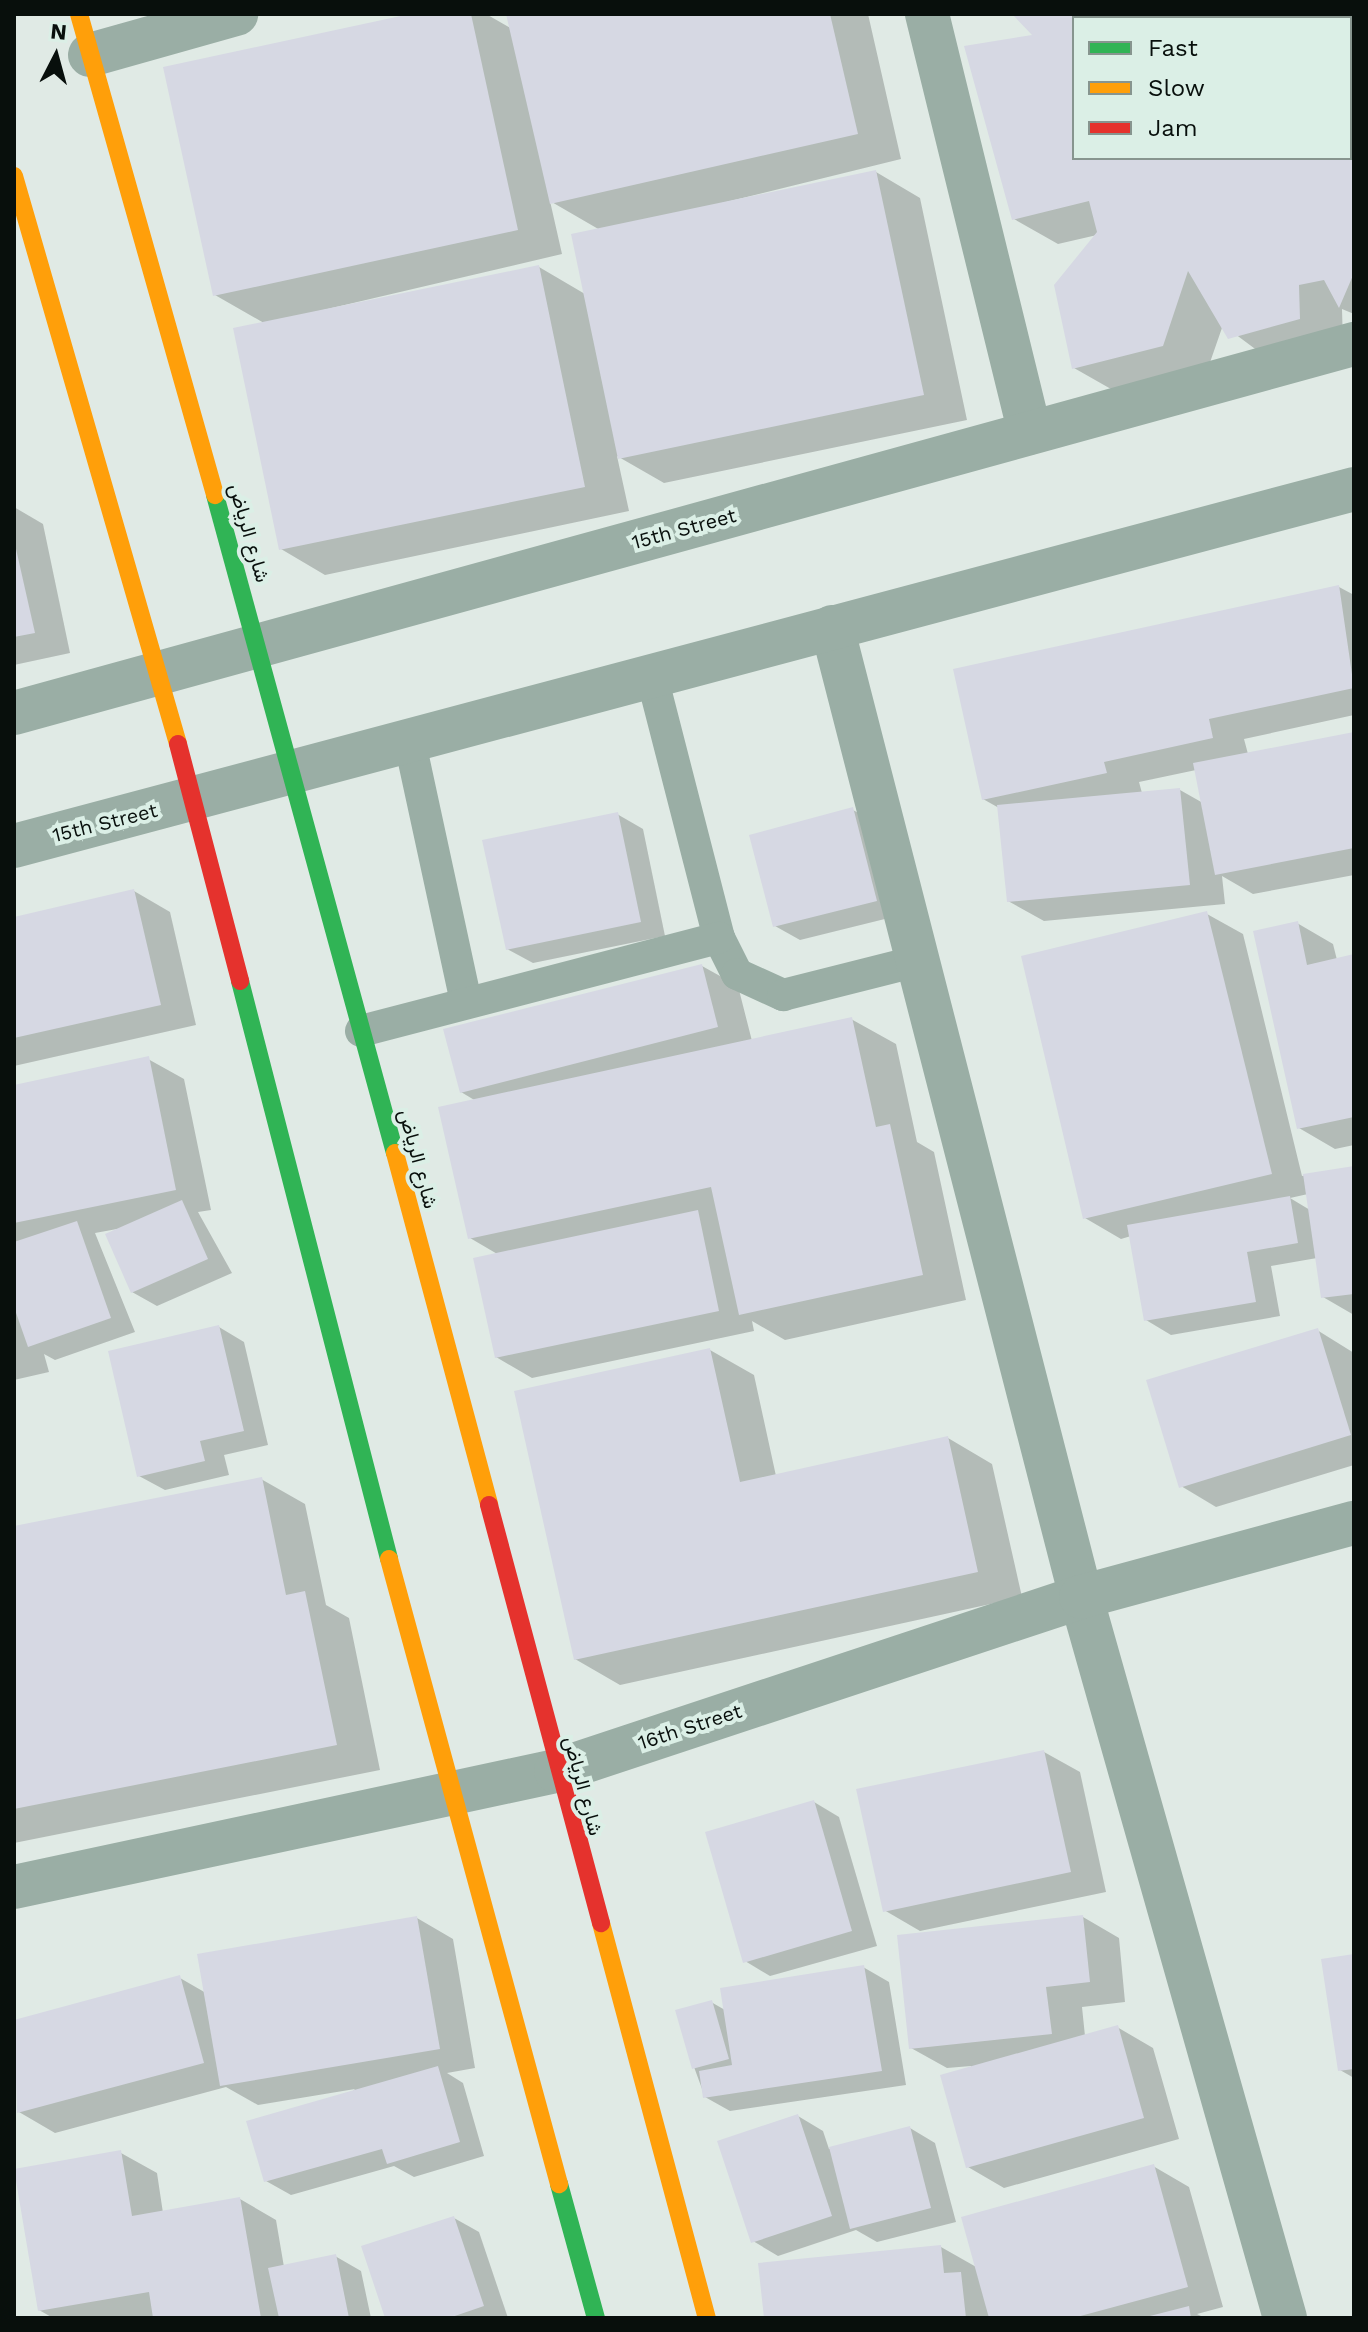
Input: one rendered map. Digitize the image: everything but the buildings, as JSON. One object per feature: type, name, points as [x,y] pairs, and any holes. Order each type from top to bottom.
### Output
[{"type":"main road","name":"شارع الرياض","points":[[79,14],[294,776],[556,1771],[707,2318]]},
{"type":"main road","points":[[14,176],[160,673],[449,1793],[596,2318]]},
{"type":"street","points":[[90,55],[236,14]]},
{"type":"street","points":[[927,14],[1030,433]]},
{"type":"street","name":"15th Street","points":[[14,713],[1354,344]]},
{"type":"street","name":"15th Street","points":[[14,846],[294,776],[832,627],[1354,489]]},
{"type":"street","points":[[832,627],[1081,1597],[1285,2318]]},
{"type":"street","name":"16th Street","points":[[14,1887],[556,1771],[1081,1597],[1354,1523]]},
{"type":"lane","points":[[652,677],[719,938],[737,974],[783,995],[917,961]]},
{"type":"lane","points":[[410,743],[466,1003]]},
{"type":"lane","points":[[361,1031],[719,938]]},
{"type":"traffic: fast","points":[[215,495],[395,1153]]},
{"type":"traffic: fast","points":[[240,981],[389,1559]]},
{"type":"traffic: fast","points":[[559,2184],[596,2318]]},
{"type":"traffic: slow","points":[[79,14],[215,495]]},
{"type":"traffic: slow","points":[[14,176],[178,744]]},
{"type":"traffic: slow","points":[[395,1153],[489,1505]]},
{"type":"traffic: slow","points":[[389,1559],[559,2184]]},
{"type":"traffic: slow","points":[[601,1923],[707,2318]]},
{"type":"traffic: jam","points":[[178,744],[240,981]]},
{"type":"traffic: jam","points":[[489,1505],[601,1923]]}]
